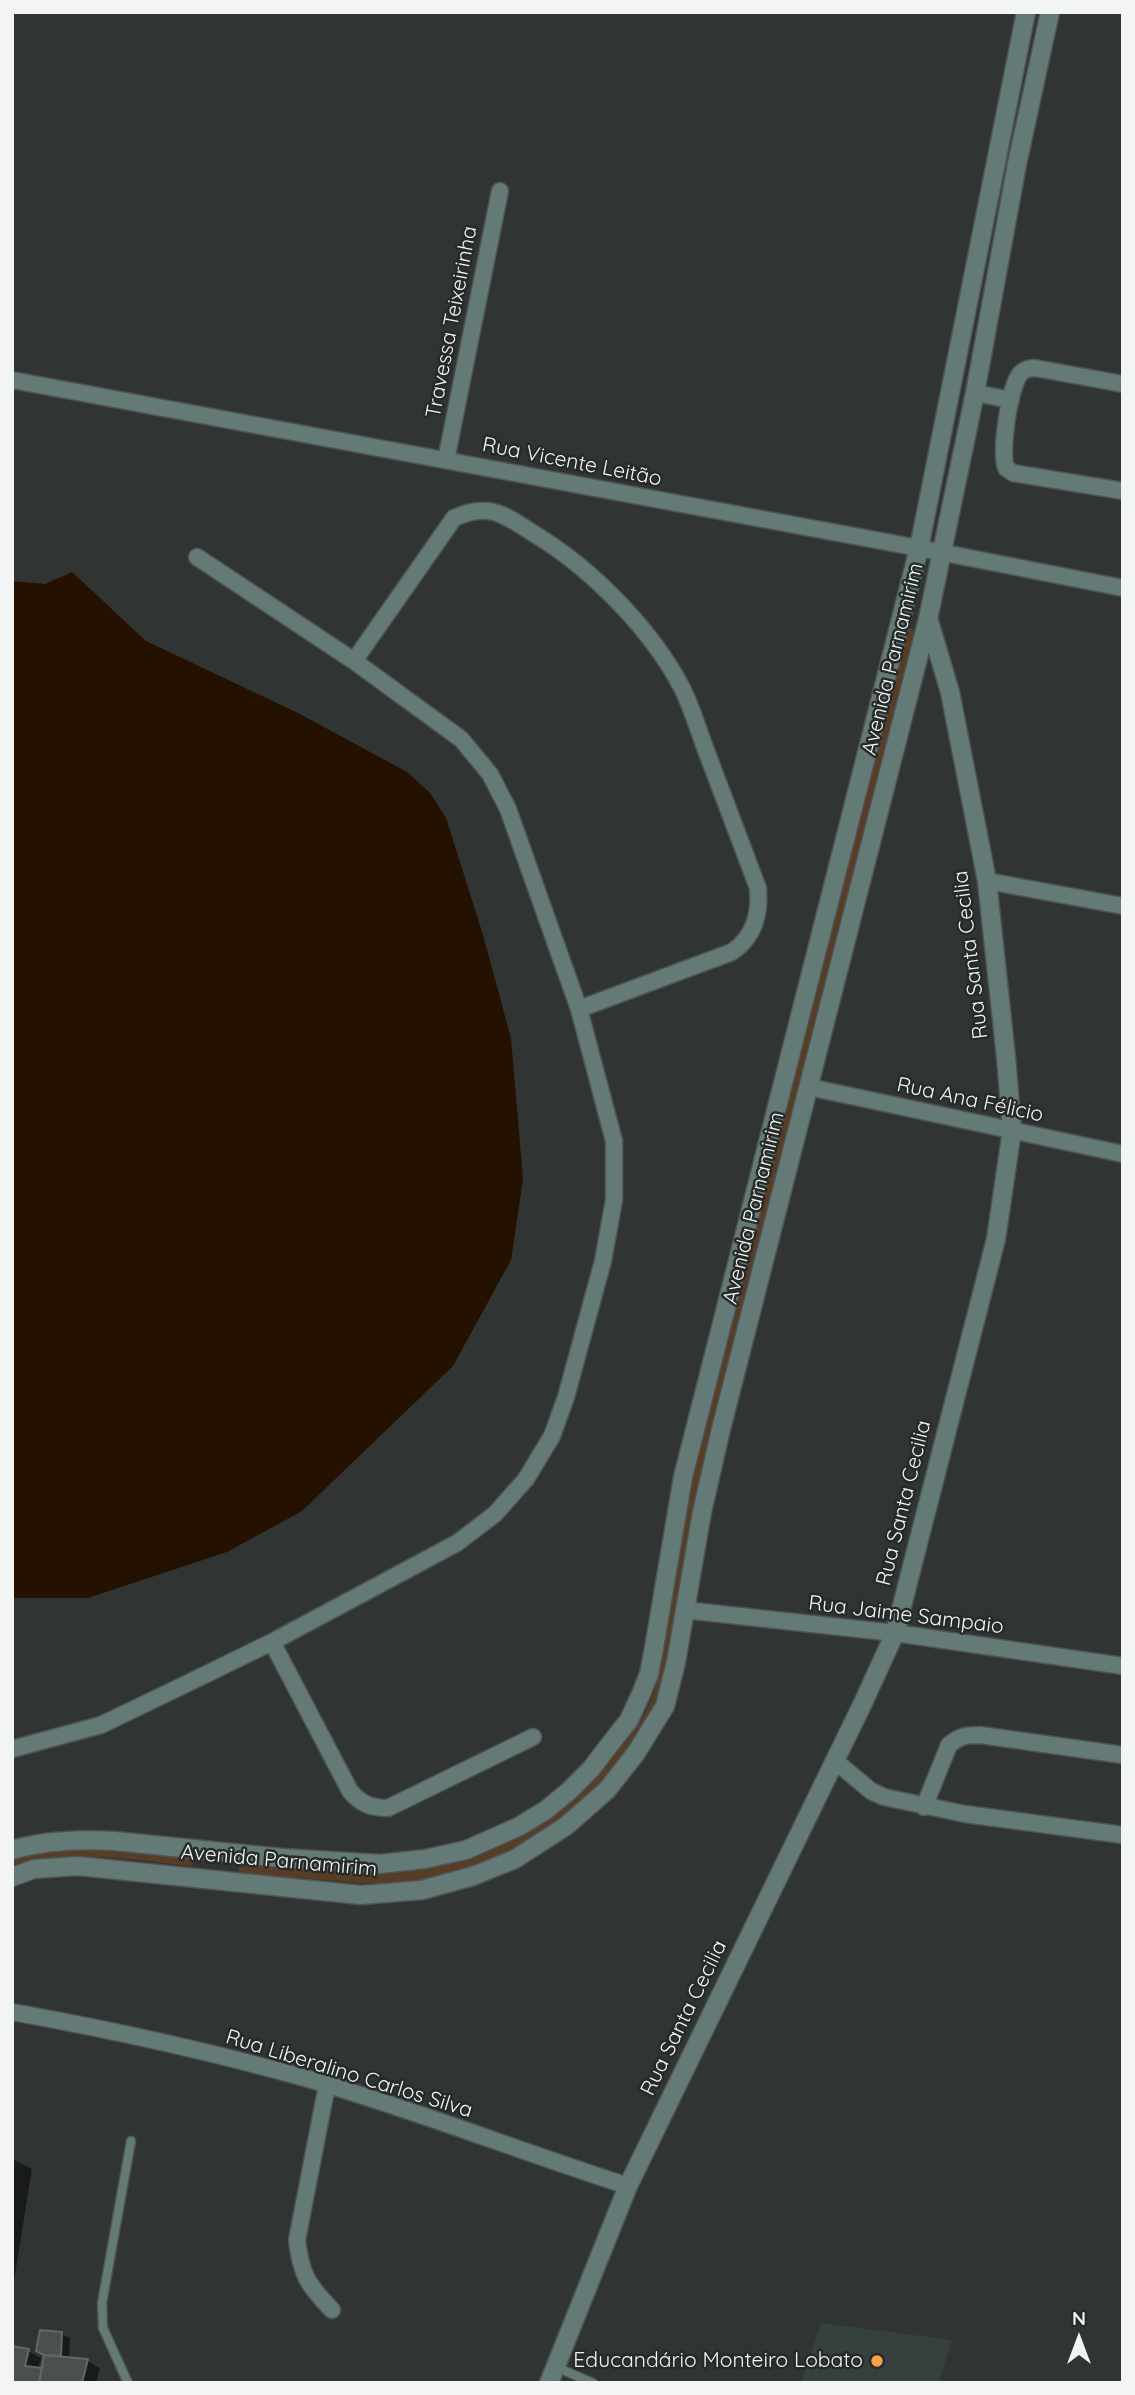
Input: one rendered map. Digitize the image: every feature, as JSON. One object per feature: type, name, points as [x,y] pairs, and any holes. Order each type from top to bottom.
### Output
[{"type":"street","name":"Avenida Parnamirim","points":[[12,1850],[55,1841],[84,1840],[330,1863],[380,1864],[425,1859],[466,1850],[520,1826],[561,1797],[591,1769],[629,1720],[649,1674],[683,1477],[913,575],[1026,12]]},
{"type":"street","name":"Avenida Parnamirim","points":[[12,1877],[34,1869],[78,1866],[361,1895],[422,1889],[473,1876],[515,1859],[566,1826],[607,1790],[636,1753],[664,1706],[676,1662],[721,1429],[928,619],[975,393],[1017,164],[1050,12]]},
{"type":"street","points":[[996,157],[1017,164]]},
{"type":"street","name":"Travessa Teixeirinha","points":[[446,460],[500,191]]},
{"type":"street","points":[[1123,384],[1027,368],[1018,376],[1011,400],[1003,454],[1006,468],[1013,472],[1123,491]]},
{"type":"street","name":"Rua Vicente Leitão","points":[[12,380],[919,548],[1123,589]]},
{"type":"street","points":[[975,393],[1011,400]]},
{"type":"street","points":[[354,661],[454,518],[468,511],[485,509],[503,514],[548,542],[621,603],[656,648],[682,688],[758,888],[760,908],[754,928],[732,952],[579,1009]]},
{"type":"street","points":[[12,1749],[101,1725],[272,1642],[457,1543],[495,1514],[526,1479],[552,1436],[566,1397],[603,1261],[614,1200],[614,1140],[579,1009],[508,809],[490,774],[461,739],[354,661],[197,557]]},
{"type":"street","name":"Rua Santa Cecilia","points":[[552,2375],[628,2186],[895,1633],[996,1238],[1012,1130],[987,881],[950,692],[913,575]]},
{"type":"street","points":[[987,881],[1123,906]]},
{"type":"street","name":"Rua Ana Félicio","points":[[809,1087],[1123,1154]]},
{"type":"street","name":"Rua Jaime Sampaio","points":[[684,1610],[895,1633],[1123,1666]]},
{"type":"street","points":[[272,1642],[350,1791],[360,1802],[373,1808],[388,1808],[533,1737]]},
{"type":"street","points":[[924,1807],[949,1745],[965,1735],[1123,1755]]},
{"type":"street","points":[[834,1760],[871,1791],[884,1797],[924,1807],[1123,1835]]},
{"type":"street","points":[[210,1879],[212,1851]]},
{"type":"street","name":"Rua Liberalino Carlos Silva","points":[[12,2012],[103,2029],[216,2055],[327,2085],[628,2186]]},
{"type":"street","points":[[327,2085],[297,2241],[299,2263],[311,2288],[332,2310]]},
{"type":"lane","points":[[128,2383],[103,2328],[102,2303],[131,2141]]},
{"type":"lane","points":[[552,2375],[593,2383]]},
{"type":"shaded area","points":[[72,572],[146,641],[298,713],[407,772],[430,793],[446,818],[483,935],[511,1038],[523,1179],[511,1260],[453,1366],[302,1511],[227,1552],[88,1598],[12,1598],[12,581],[45,584]]},
{"type":"shaded area","points":[[909,628],[918,632],[682,1588],[658,1712],[586,1804],[510,1855],[472,1869],[431,1879],[395,1883],[360,1883],[238,1873],[240,1861],[337,1872],[393,1873],[481,1853],[527,1832],[568,1804],[605,1766],[640,1722],[654,1692],[662,1664],[680,1535],[707,1411]]},
{"type":"shaded area","points":[[57,1845],[194,1855],[192,1866],[79,1857],[56,1858],[12,1869],[12,1856]]},
{"type":"shaded area","name":"Educandário Monteiro Lobato","points":[[821,2323],[952,2340],[939,2383],[801,2383]]},
{"type":"building","points":[[40,2330],[62,2332],[61,2356],[44,2355],[36,2351]]},
{"type":"building","points":[[12,2346],[29,2349],[25,2366],[42,2368],[39,2383],[12,2383]]},
{"type":"building","points":[[44,2355],[88,2359],[82,2383],[39,2383]]},
{"type":"place","name":"Educandário Monteiro Lobato","points":[[877,2361]]}]
